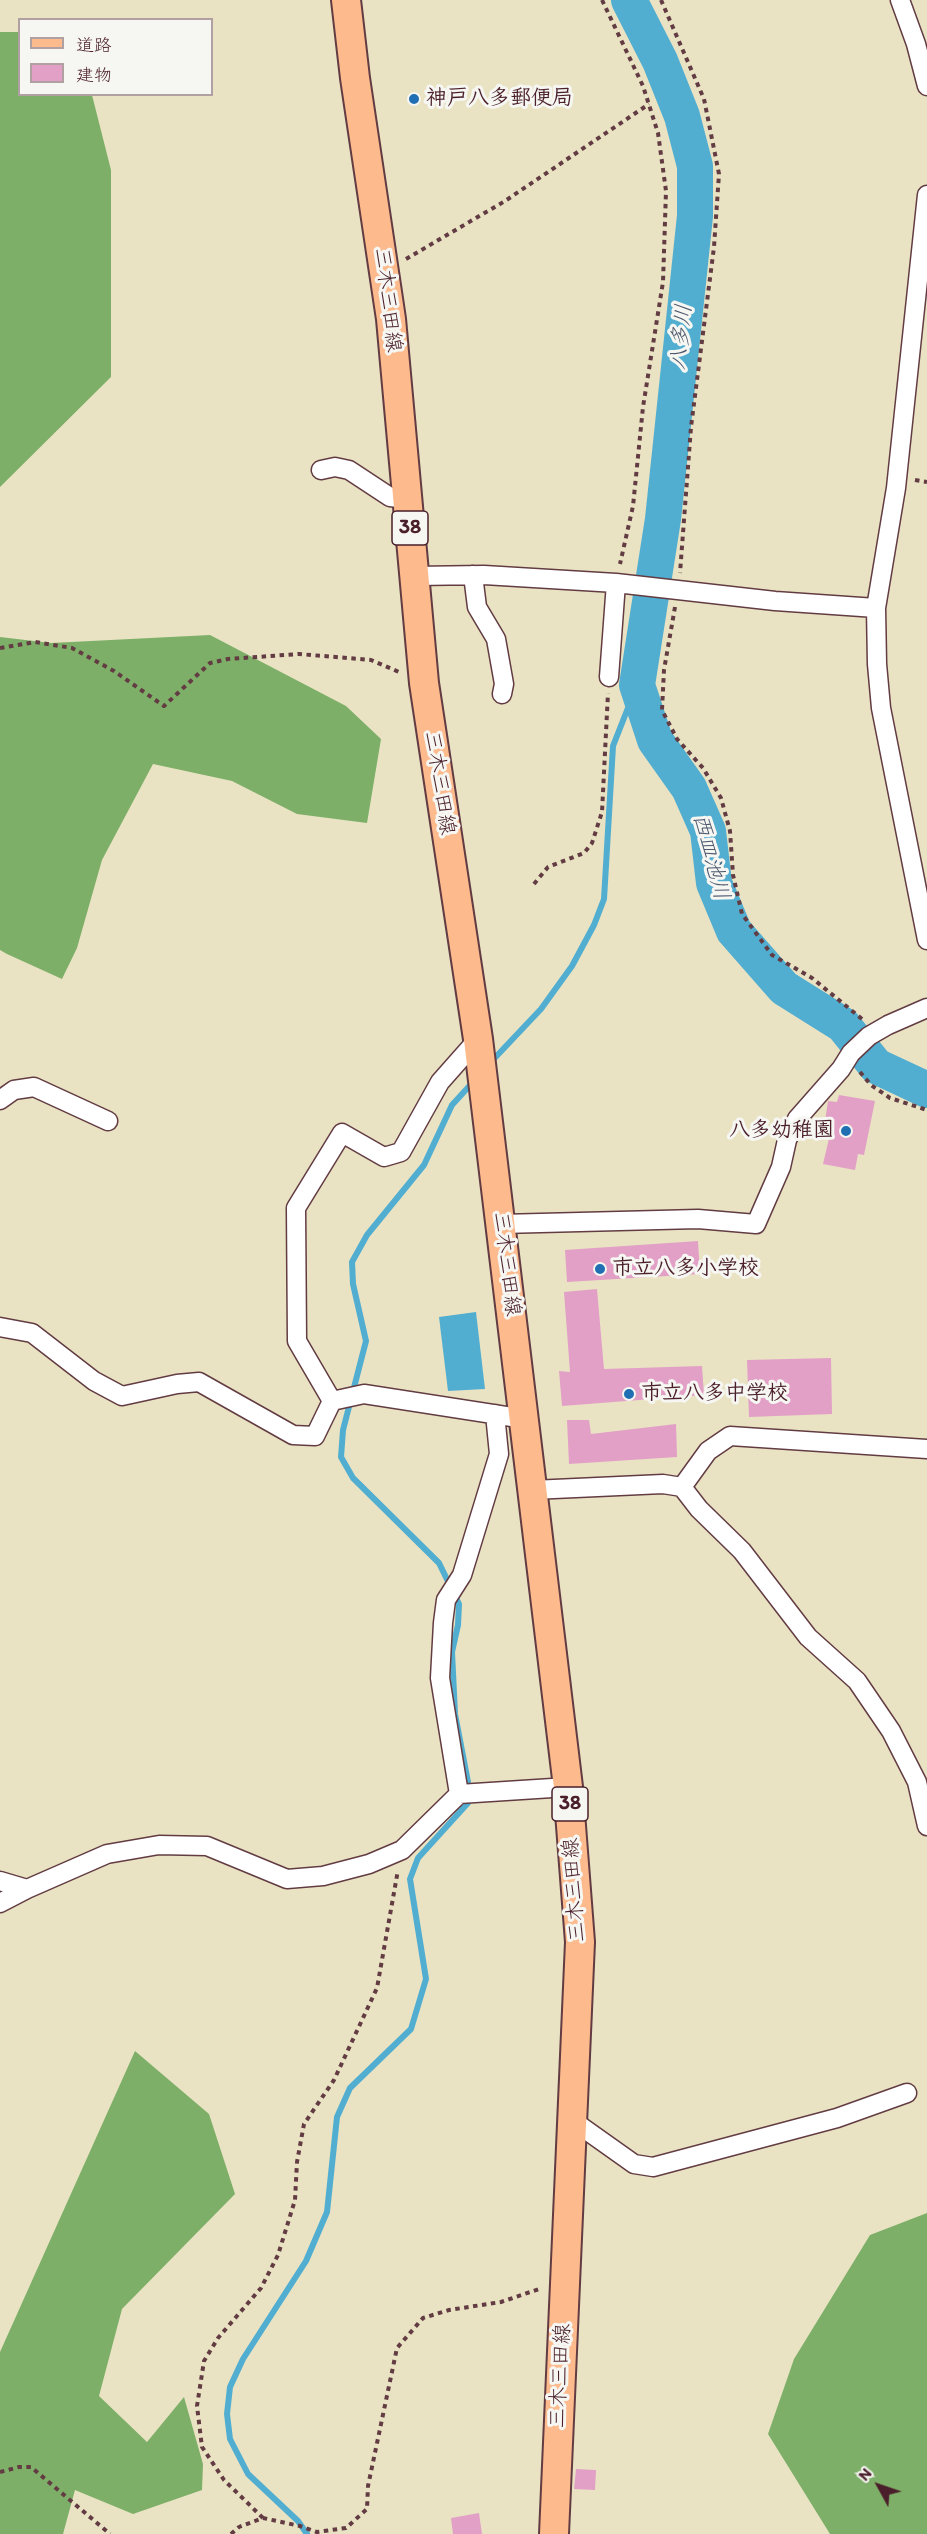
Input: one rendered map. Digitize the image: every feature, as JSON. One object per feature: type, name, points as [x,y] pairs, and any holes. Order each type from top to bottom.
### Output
[{"type":"main road","name":"三木三田線","points":[[346,0],[355,78],[391,319],[424,683],[480,1057],[568,1787],[580,1942],[554,2534]]},
{"type":"street","points":[[900,0],[916,44],[927,86]]},
{"type":"street","points":[[927,195],[896,488],[876,608],[881,708],[927,940]]},
{"type":"street","points":[[321,470],[335,467],[349,470],[390,497],[408,499]]},
{"type":"street","points":[[415,576],[473,575],[622,583],[775,602],[876,608]]},
{"type":"street","points":[[473,575],[477,608],[496,639],[504,684],[502,694]]},
{"type":"street","points":[[609,677],[622,583]]},
{"type":"street","points":[[501,1224],[698,1220],[756,1224],[781,1167],[787,1140],[797,1119],[850,1055],[872,1034],[927,1008]]},
{"type":"street","points":[[332,1401],[297,1341],[296,1208],[342,1133],[384,1157],[401,1152],[440,1082],[480,1057]]},
{"type":"street","points":[[0,1100],[14,1090],[34,1087],[108,1121]]},
{"type":"street","points":[[0,1327],[32,1333],[94,1381],[122,1396],[177,1384],[199,1383],[293,1435],[315,1436],[332,1401]]},
{"type":"street","points":[[332,1401],[364,1394],[525,1419]]},
{"type":"street","points":[[459,1794],[440,1678],[443,1623],[446,1599],[462,1575],[499,1455],[495,1414]]},
{"type":"street","points":[[682,1487],[708,1450],[730,1436],[927,1449]]},
{"type":"street","points":[[532,1490],[663,1484],[682,1487],[699,1509],[742,1551],[808,1637],[857,1681],[891,1731],[912,1772],[927,1826]]},
{"type":"street","points":[[0,1903],[107,1854],[159,1845],[207,1845],[287,1879],[323,1876],[369,1864],[402,1850],[459,1794],[568,1787]]},
{"type":"street","points":[[0,1881],[27,1889]]},
{"type":"street","points":[[572,2120],[634,2164],[653,2167],[837,2118],[907,2093]]},
{"type":"path","points":[[602,0],[643,86],[658,133],[666,191],[663,282],[643,406],[633,506],[622,583]]},
{"type":"path","points":[[662,0],[704,99],[719,174],[714,247],[664,670],[662,710],[677,739],[703,768],[722,798],[730,831],[733,875],[742,914],[772,955],[812,978],[854,1011],[872,1034]]},
{"type":"path","points":[[383,268],[408,259],[505,201],[649,104]]},
{"type":"path","points":[[0,648],[35,642],[72,648],[114,671],[164,706],[210,663],[228,659],[299,654],[371,660],[424,683]]},
{"type":"path","points":[[534,884],[548,867],[584,853],[592,843],[602,812],[609,677]]},
{"type":"path","points":[[850,1055],[871,1085],[914,1108],[927,1110]]},
{"type":"path","points":[[402,1850],[384,1937],[377,1988],[334,2080],[304,2124],[297,2162],[295,2200],[278,2255],[261,2288],[218,2338],[204,2361],[197,2406],[202,2447],[224,2480],[263,2518],[317,2532],[346,2528],[368,2509],[368,2486],[397,2348],[423,2318],[449,2310],[501,2302],[566,2281]]},
{"type":"path","points":[[0,2472],[19,2467],[31,2467],[110,2534]]},
{"type":"path","points":[[231,2534],[239,2527],[263,2518]]},
{"type":"green space","points":[[0,32],[18,32],[18,96],[92,96],[111,170],[111,377],[0,487]]},
{"type":"green space","points":[[210,635],[346,706],[381,739],[367,823],[297,814],[232,781],[153,764],[102,860],[77,948],[62,979],[0,950],[0,637],[51,643]]},
{"type":"green space","points":[[135,2051],[209,2114],[235,2194],[122,2309],[99,2396],[147,2442],[184,2397],[203,2464],[202,2490],[133,2514],[75,2490],[63,2534],[0,2534],[0,2352]]},
{"type":"green space","points":[[927,2213],[927,2534],[830,2534],[768,2434],[794,2359],[870,2235]]},
{"type":"water","points":[[476,1312],[485,1389],[448,1391],[439,1317]]},
{"type":"building","points":[[839,1095],[875,1101],[864,1155],[858,1154],[855,1170],[823,1164],[831,1130],[824,1128],[828,1101],[837,1102]]},
{"type":"building","points":[[698,1241],[700,1274],[567,1282],[565,1250]]},
{"type":"building","points":[[597,1289],[604,1369],[702,1366],[704,1395],[562,1406],[559,1371],[570,1372],[564,1292]]},
{"type":"building","points":[[831,1358],[832,1414],[749,1417],[747,1360]]},
{"type":"building","points":[[567,1420],[589,1420],[591,1434],[676,1424],[677,1457],[569,1464]]},
{"type":"building","points":[[576,2469],[596,2470],[595,2490],[574,2489]]},
{"type":"building","points":[[479,2513],[482,2534],[453,2534],[451,2518]]},
{"type":"waterway","name":"八多川","points":[[629,0],[660,61],[682,116],[695,166],[695,216],[663,519],[637,685],[655,740],[689,788],[708,831],[714,883],[734,931],[784,988],[843,1025],[876,1066],[927,1090]]},
{"type":"waterway","points":[[490,1063],[541,1009],[572,966],[594,925],[604,899],[613,746],[637,685]]},
{"type":"waterway","points":[[307,2534],[298,2521],[248,2474],[230,2439],[227,2414],[230,2387],[243,2359],[306,2261],[327,2212],[337,2117],[350,2088],[411,2029],[426,1979],[410,1879],[418,1858],[468,1803],[468,1782],[455,1714],[452,1652],[458,1625],[459,1604],[439,1563],[353,1478],[341,1457],[343,1430],[366,1341],[353,1284],[352,1262],[367,1235],[424,1165],[452,1105],[473,1082]]},
{"type":"place","name":"神戸八多郵便局","points":[[414,99]]},
{"type":"place","name":"八多幼稚園","points":[[846,1131]]},
{"type":"place","name":"市立八多小学校","points":[[600,1269]]},
{"type":"place","name":"市立八多中学校","points":[[629,1394]]},
{"type":"water label","name":"西皿池川","points":[[710,857]]}]
